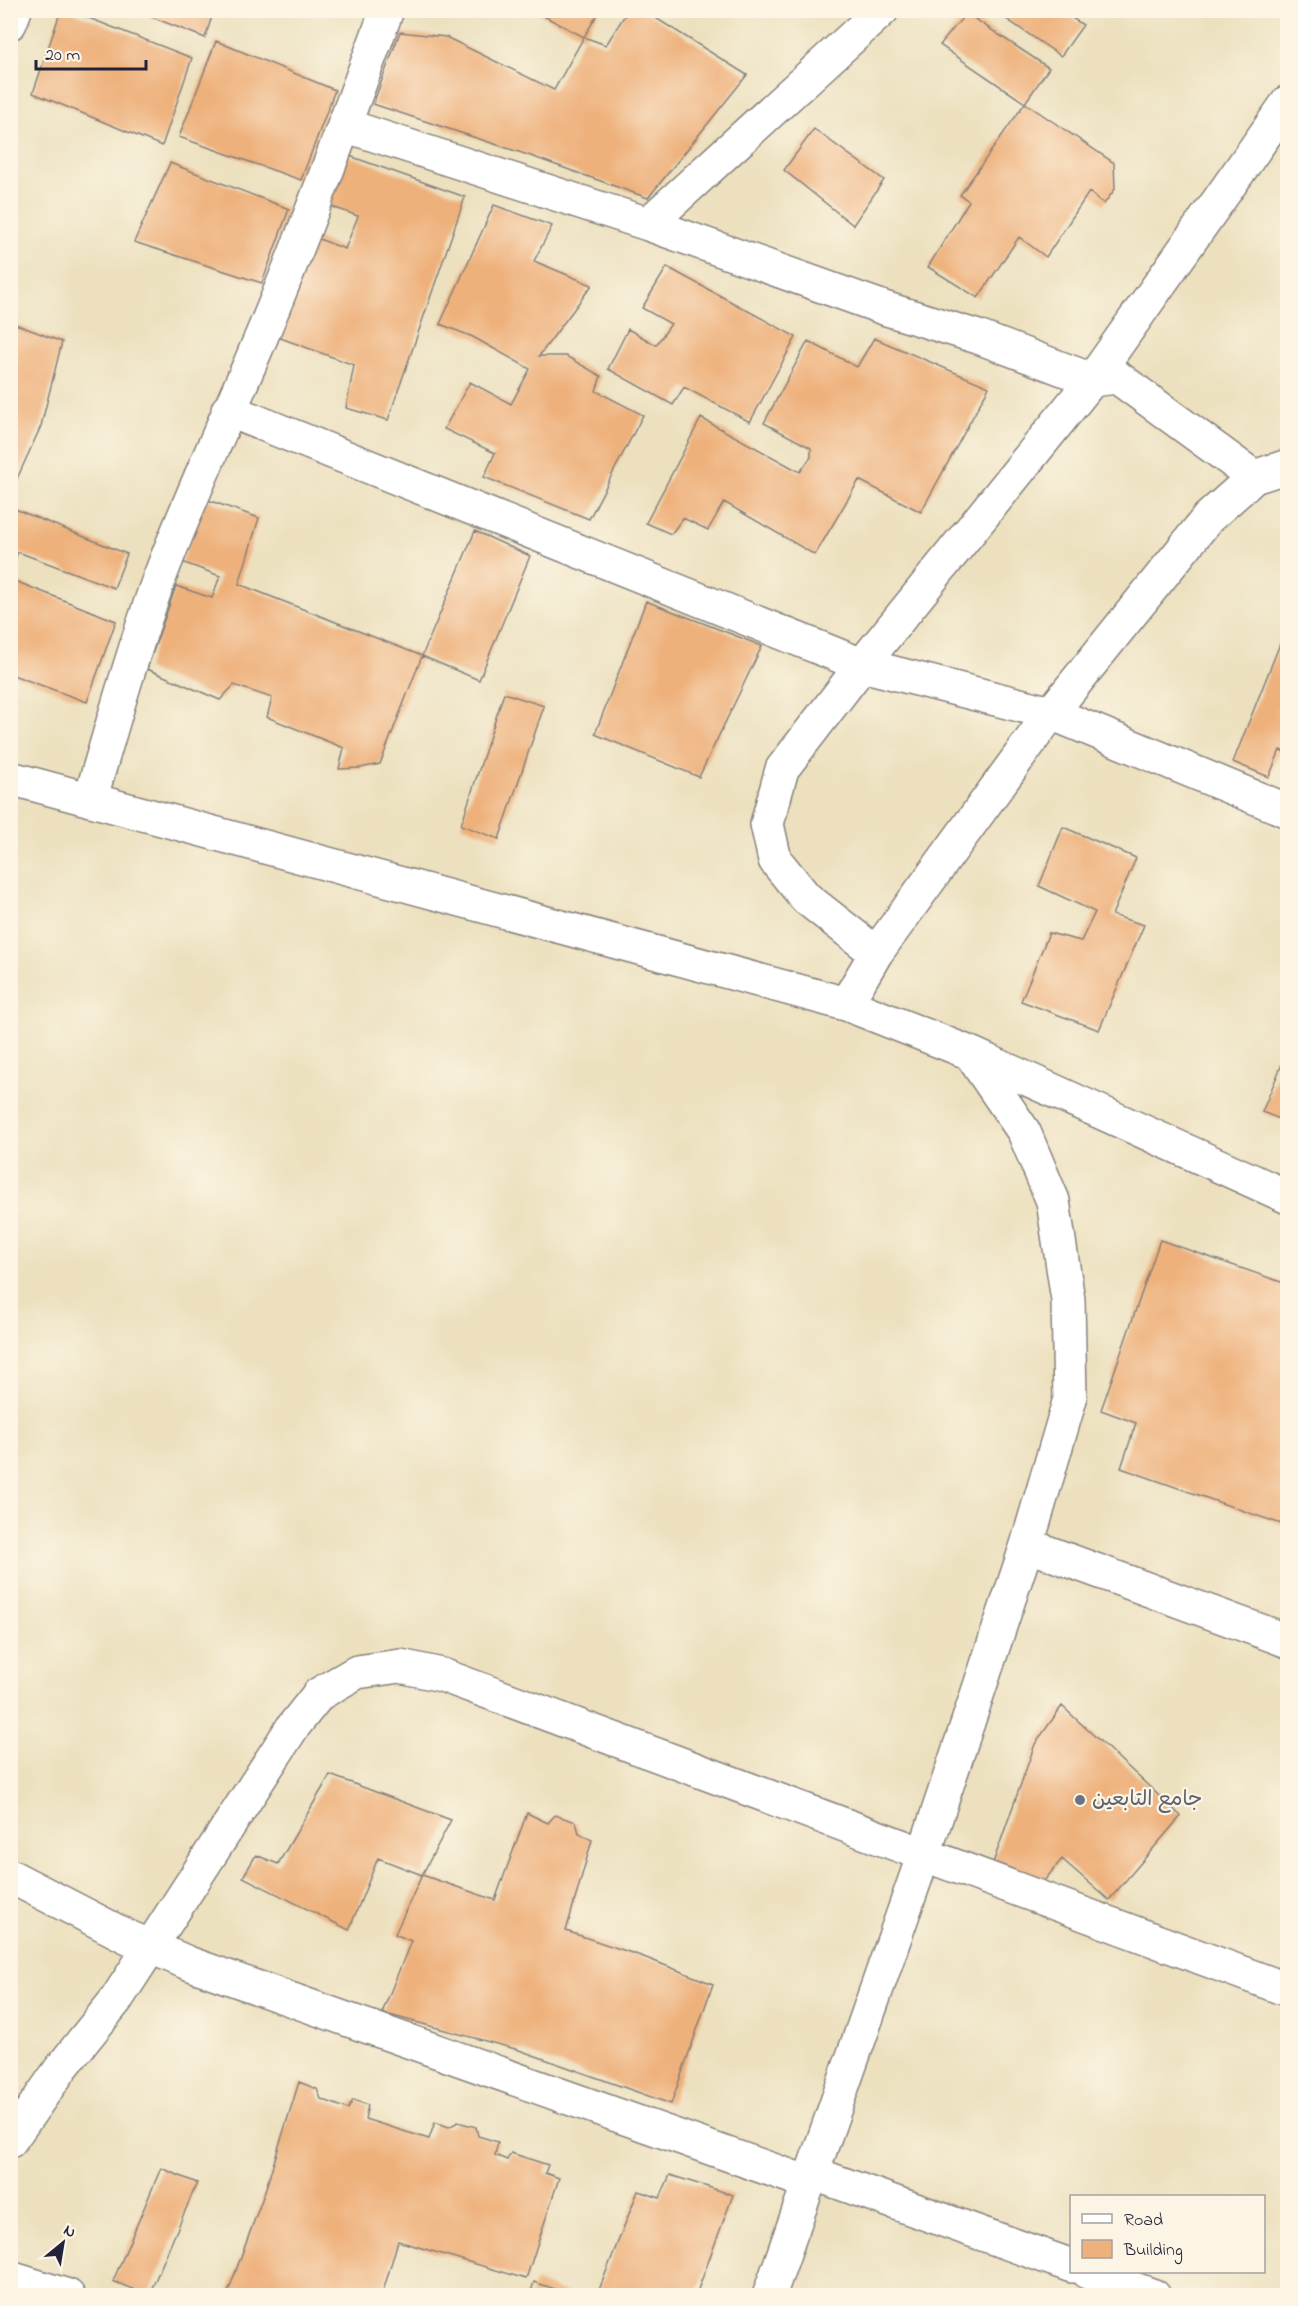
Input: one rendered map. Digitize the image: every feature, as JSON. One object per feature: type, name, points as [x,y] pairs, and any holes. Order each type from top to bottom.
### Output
[{"type":"street","points":[[10,23],[15,10]]},
{"type":"street","points":[[90,801],[130,665],[159,580],[228,410],[249,366],[345,126],[387,10]]},
{"type":"street","points":[[648,224],[882,10]]},
{"type":"street","points":[[876,953],[806,898],[775,860],[767,824],[782,769],[862,665],[1092,380],[1287,102]]},
{"type":"street","points":[[345,126],[648,224],[887,309],[978,337],[1092,380],[1117,377],[1254,477]]},
{"type":"street","points":[[228,410],[862,665],[1050,713],[1287,811]]},
{"type":"street","points":[[846,1004],[876,953],[1050,713],[1208,518],[1254,477],[1287,466]]},
{"type":"street","points":[[10,778],[846,1004],[970,1053],[1287,1197]]},
{"type":"street","points":[[770,2295],[924,1854],[1027,1545],[1070,1399],[1068,1300],[1053,1201],[1024,1132],[970,1053]]},
{"type":"street","points":[[1027,1545],[1287,1641]]},
{"type":"street","points":[[10,2141],[36,2101],[116,2000],[152,1948],[292,1728],[319,1694],[357,1672],[399,1666],[442,1675],[1287,1990]]},
{"type":"street","points":[[10,1876],[152,1948],[224,1976],[1070,2266]]},
{"type":"street","points":[[1093,2273],[1154,2295]]},
{"type":"street","points":[[10,2278],[68,2295]]},
{"type":"building","points":[[61,10],[68,10],[192,58],[162,146],[33,93]]},
{"type":"building","points":[[134,10],[214,10],[205,38]]},
{"type":"building","points":[[532,10],[600,10],[584,37]]},
{"type":"building","points":[[628,10],[643,10],[747,75],[648,198],[528,155],[373,104],[400,32],[446,37],[554,90],[584,37],[606,45]]},
{"type":"building","points":[[993,10],[1060,10],[1083,25],[1061,56]]},
{"type":"building","points":[[966,13],[1049,68],[1025,103],[940,45]]},
{"type":"building","points":[[216,41],[335,90],[301,180],[179,137]]},
{"type":"building","points":[[1025,103],[1114,163],[1115,189],[1104,204],[1089,192],[1046,257],[1019,237],[978,298],[928,267],[969,201],[960,195]]},
{"type":"building","points":[[814,129],[884,180],[853,225],[784,170]]},
{"type":"building","points":[[344,154],[465,197],[388,420],[346,408],[354,365],[275,336],[309,235],[345,249],[358,216],[324,204]]},
{"type":"building","points":[[170,163],[289,209],[262,283],[134,242]]},
{"type":"building","points":[[494,205],[552,226],[534,261],[592,285],[539,356],[566,356],[601,376],[596,391],[643,415],[589,519],[484,477],[495,453],[444,429],[470,382],[511,404],[530,369],[473,337],[440,324]]},
{"type":"building","points":[[667,267],[796,337],[750,422],[684,387],[673,405],[608,369],[628,329],[656,345],[671,324],[642,308]]},
{"type":"building","points":[[10,322],[62,342],[41,426],[10,494]]},
{"type":"building","points":[[874,338],[989,387],[921,512],[859,480],[815,555],[724,502],[708,530],[683,518],[671,534],[646,523],[701,418],[800,472],[811,457],[811,448],[764,423],[808,341],[857,367]]},
{"type":"building","points":[[205,499],[259,518],[239,584],[422,656],[380,764],[339,769],[344,748],[267,717],[272,698],[234,685],[220,700],[147,669],[176,586],[212,598],[220,576],[182,562]]},
{"type":"building","points":[[10,507],[127,554],[114,588],[18,552],[10,572]]},
{"type":"building","points":[[475,531],[530,556],[479,680],[422,656]]},
{"type":"building","points":[[10,579],[116,621],[87,702],[10,674]]},
{"type":"building","points":[[646,601],[762,646],[699,777],[595,734]]},
{"type":"building","points":[[1287,626],[1287,753],[1280,750],[1269,777],[1233,762]]},
{"type":"building","points":[[504,693],[544,706],[499,839],[461,825]]},
{"type":"building","points":[[1063,827],[1136,858],[1112,915],[1144,925],[1099,1030],[1021,1001],[1049,933],[1081,941],[1095,912],[1039,886]]},
{"type":"building","points":[[1287,1052],[1287,1122],[1262,1112]]},
{"type":"building","points":[[1160,1240],[1287,1284],[1287,1526],[1121,1468],[1136,1423],[1101,1410]]},
{"type":"building","points":[[1062,1706],[1181,1816],[1109,1900],[1062,1859],[1039,1887],[993,1863],[1035,1744]]},
{"type":"building","points":[[330,1775],[451,1820],[422,1875],[378,1858],[349,1930],[243,1877],[256,1855],[278,1864]]},
{"type":"building","points":[[527,1813],[548,1823],[555,1815],[576,1822],[579,1833],[592,1840],[566,1931],[641,1956],[713,1984],[671,2104],[519,2050],[382,2013],[411,1941],[395,1934],[422,1875],[495,1900]]},
{"type":"building","points":[[299,2082],[317,2089],[321,2099],[348,2109],[353,2100],[368,2105],[365,2119],[429,2139],[435,2122],[449,2127],[458,2122],[476,2127],[478,2136],[498,2142],[495,2155],[507,2160],[511,2153],[548,2165],[545,2173],[559,2178],[526,2279],[398,2241],[382,2295],[227,2295],[264,2194]]},
{"type":"building","points":[[161,2168],[197,2183],[149,2295],[147,2295],[113,2281]]},
{"type":"building","points":[[670,2175],[733,2195],[696,2295],[597,2295],[638,2191],[660,2198]]},
{"type":"building","points":[[534,2282],[567,2293],[566,2295],[530,2295]]},
{"type":"place","name":"جامع التابعين","points":[[1080,1800]]}]
